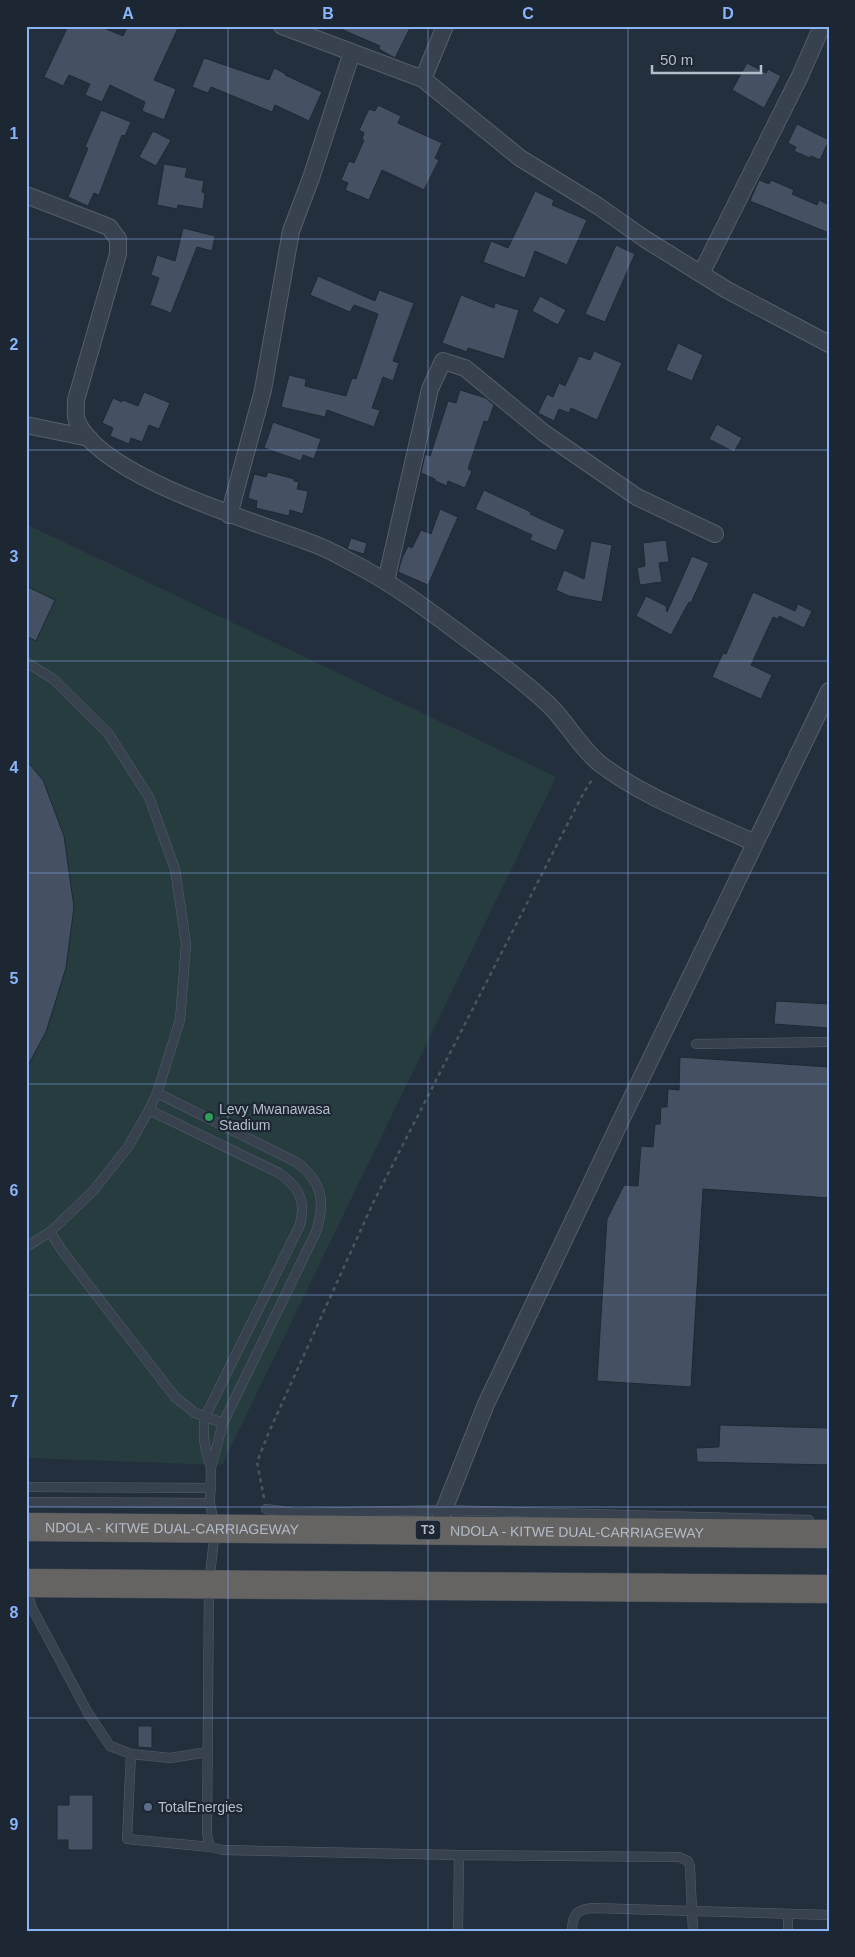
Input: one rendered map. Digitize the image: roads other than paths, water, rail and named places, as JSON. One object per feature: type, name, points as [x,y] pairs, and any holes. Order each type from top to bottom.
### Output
[{"type":"highway","name":"NDOLA - KITWE DUAL-CARRIAGEWAY","points":[[26,1527],[215,1530],[440,1520],[824,1527]]},
{"type":"highway","points":[[26,1583],[829,1589]]},
{"type":"street","points":[[282,26],[423,79],[520,158],[727,290],[829,344]]},
{"type":"street","points":[[423,79],[445,26]]},
{"type":"street","points":[[701,274],[800,76],[822,26]]},
{"type":"street","points":[[229,515],[263,390],[291,231],[352,52]]},
{"type":"street","points":[[26,195],[109,227],[118,239],[118,254],[76,400],[76,420],[106,454],[135,472],[229,515],[308,541],[353,562],[386,581],[495,660],[549,706],[601,764],[638,788],[755,843]]},
{"type":"street","points":[[386,581],[430,389],[443,361],[465,368],[544,433],[636,497],[715,534]]},
{"type":"street","points":[[26,425],[90,438]]},
{"type":"street","points":[[440,1520],[486,1404],[829,691]]},
{"type":"lane","points":[[26,662],[54,679],[108,733],[149,797],[175,869],[186,944],[180,1020],[157,1093],[149,1110],[128,1147],[93,1191],[50,1232],[26,1247]]},
{"type":"lane","points":[[696,1044],[829,1042]]},
{"type":"lane","points":[[157,1093],[296,1162],[308,1170],[315,1180],[320,1193],[322,1207],[316,1232],[222,1423],[212,1468],[210,1504],[215,1530],[209,1584],[207,1834],[210,1847]]},
{"type":"lane","points":[[149,1110],[279,1173],[297,1189],[302,1202],[303,1214],[300,1225],[205,1417],[203,1439],[212,1468]]},
{"type":"lane","points":[[50,1232],[62,1252],[175,1397],[184,1406],[222,1423]]},
{"type":"lane","points":[[26,1487],[211,1488]]},
{"type":"lane","points":[[26,1502],[210,1504]]},
{"type":"lane","points":[[266,1510],[440,1520]]},
{"type":"lane","points":[[26,1588],[32,1608],[88,1714],[110,1746],[131,1754],[170,1758],[208,1752]]},
{"type":"lane","points":[[131,1754],[127,1839],[210,1847],[223,1850],[679,1857],[688,1861],[690,1866],[693,1931]]},
{"type":"lane","points":[[458,1931],[459,1855]]},
{"type":"lane","points":[[572,1931],[572,1921],[577,1912],[583,1909],[829,1915]]},
{"type":"lane","points":[[788,1914],[788,1931]]},
{"type":"place","name":"Levy Mwanawasa Stadium","points":[[209,1117]]},
{"type":"place","name":"TotalEnergies","points":[[148,1807]]}]
